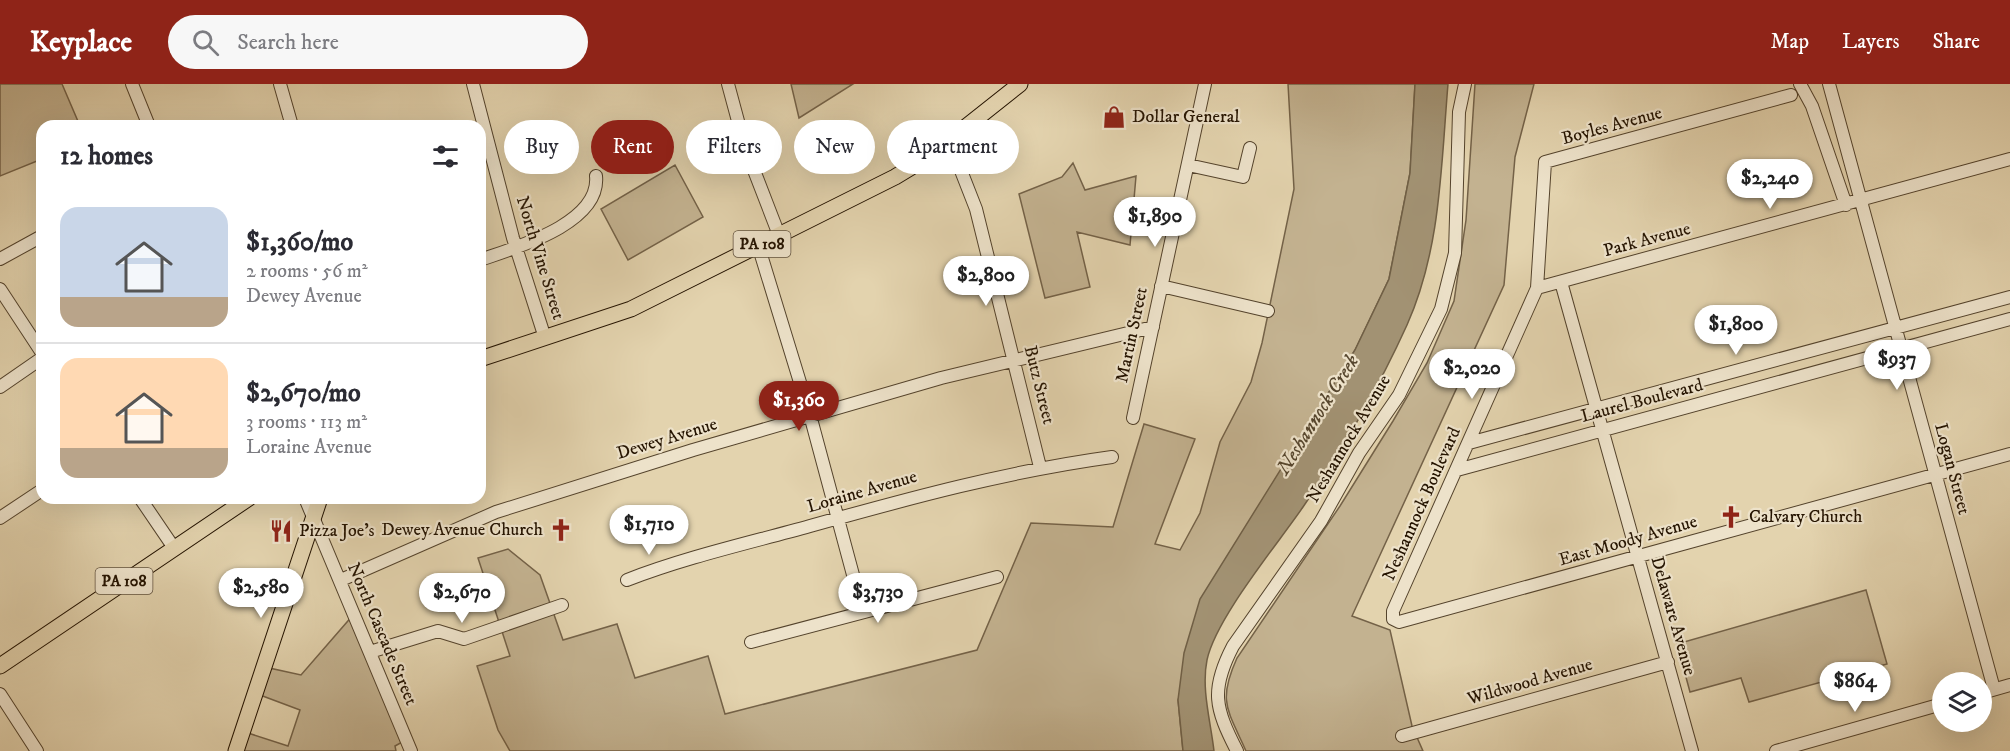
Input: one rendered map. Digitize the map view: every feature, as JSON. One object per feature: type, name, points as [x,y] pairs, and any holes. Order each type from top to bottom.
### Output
[{"type":"main road","name":"PA 108","points":[[974,120],[1020,84]]},
{"type":"main road","name":"PA 108","points":[[486,357],[631,309],[901,174]]},
{"type":"main road","name":"PA 108","points":[[0,666],[240,504]]},
{"type":"main road","points":[[236,751],[318,504]]},
{"type":"street","points":[[132,84],[147,120]]},
{"type":"street","points":[[280,84],[290,120]]},
{"type":"street","name":"North Vine Street","points":[[473,84],[479,120]]},
{"type":"street","points":[[728,84],[745,147],[779,235]]},
{"type":"street","name":"Martin Street","points":[[1133,418],[1205,84]]},
{"type":"street","name":"Neshannock Avenue","points":[[1238,751],[1218,704],[1217,683],[1222,668],[1233,646],[1321,520],[1359,453],[1399,394],[1448,291],[1455,253],[1460,112],[1465,84]]},
{"type":"street","points":[[1800,84],[1812,106],[1846,204]]},
{"type":"street","name":"Logan Street","points":[[1828,85],[1935,474],[1983,672]]},
{"type":"street","name":"Boyles Avenue","points":[[1545,162],[1791,95]]},
{"type":"street","points":[[1188,165],[1243,177],[1250,148]]},
{"type":"street","name":"North Vine Street","points":[[486,153],[545,338]]},
{"type":"street","name":"Park Avenue","points":[[1537,288],[2010,159]]},
{"type":"street","name":"Neshannock Boulevard","points":[[1395,620],[1394,611],[1537,288],[1545,162]]},
{"type":"street","name":"Butz Street","points":[[962,174],[976,209],[1040,467]]},
{"type":"street","points":[[486,258],[516,248],[575,218],[592,197],[596,176]]},
{"type":"street","points":[[0,259],[36,239]]},
{"type":"street","points":[[758,245],[810,415],[863,612]]},
{"type":"street","name":"Delaware Avenue","points":[[1561,282],[1692,751]]},
{"type":"street","points":[[1161,286],[1268,311]]},
{"type":"street","points":[[0,289],[36,344]]},
{"type":"street","name":"Laurel Boulevard","points":[[1469,443],[2010,297]]},
{"type":"street","name":"Laurel Boulevard","points":[[1457,470],[2010,319]]},
{"type":"street","name":"Dewey Avenue","points":[[341,580],[496,512],[810,415],[1153,327]]},
{"type":"street","points":[[0,387],[36,362]]},
{"type":"street","name":"East Moody Avenue","points":[[1395,620],[1399,622],[2010,454]]},
{"type":"street","name":"Loraine Avenue","points":[[627,580],[675,563],[909,497],[1040,467],[1112,457]]},
{"type":"street","points":[[0,518],[36,494]]},
{"type":"street","points":[[144,504],[174,548]]},
{"type":"street","name":"North Cascade Street","points":[[308,504],[411,751]]},
{"type":"street","points":[[751,642],[997,577]]},
{"type":"street","points":[[370,652],[438,630],[464,639],[562,605]]},
{"type":"street","name":"Wildwood Avenue","points":[[1402,736],[1668,663]]},
{"type":"street","points":[[1992,690],[2010,685]]},
{"type":"street","points":[[0,694],[37,751]]},
{"type":"street","points":[[1776,751],[1932,707]]},
{"type":"shaded area","points":[[0,84],[62,84],[77,120],[36,120],[36,161],[0,176]]},
{"type":"shaded area","points":[[791,84],[853,84],[799,118]]},
{"type":"shaded area","points":[[1288,84],[1415,84],[1410,173],[1389,279],[1355,350],[1286,463],[1178,700],[1183,751],[510,751],[498,730],[477,666],[510,656],[478,558],[508,549],[540,575],[563,640],[617,624],[635,678],[708,656],[725,714],[977,650],[1031,523],[1113,527],[1144,424],[1195,439],[1155,544],[1180,550],[1200,513],[1220,442],[1251,382],[1262,343],[1294,189]]},
{"type":"shaded area","points":[[1475,84],[1534,84],[1515,157],[1504,285],[1352,616],[1390,630],[1412,726],[1423,751],[1246,751],[1230,715],[1226,696],[1227,685],[1237,658],[1340,506],[1393,421],[1427,363],[1454,301],[1466,220]]},
{"type":"shaded area","points":[[1073,163],[1085,190],[1136,176],[1130,245],[1077,232],[1090,287],[1045,298],[1019,194],[1062,177]]},
{"type":"shaded area","points":[[674,166],[703,217],[628,260],[601,209],[660,174],[674,174]]},
{"type":"shaded area","points":[[1866,590],[1887,664],[1749,702],[1741,678],[1690,692],[1677,644]]},
{"type":"shaded area","points":[[354,614],[406,740],[395,746],[396,751],[243,751],[248,733],[288,746],[300,710],[260,695],[269,668],[301,675]]},
{"type":"water","name":"Neshannock Creek","points":[[1415,84],[1448,84],[1438,207],[1427,267],[1418,296],[1407,325],[1384,372],[1346,441],[1303,507],[1234,603],[1213,643],[1207,660],[1205,683],[1214,751],[1183,751],[1178,700],[1184,653],[1200,599],[1355,350],[1389,279],[1410,173]]},
{"type":"place","name":"Dollar General","points":[[1114,117]]},
{"type":"place","name":"Calvary Church","points":[[1731,517]]},
{"type":"place","name":"Dewey Avenue Church","points":[[561,530]]},
{"type":"place","name":"Pizza Joe's","points":[[281,531]]}]
